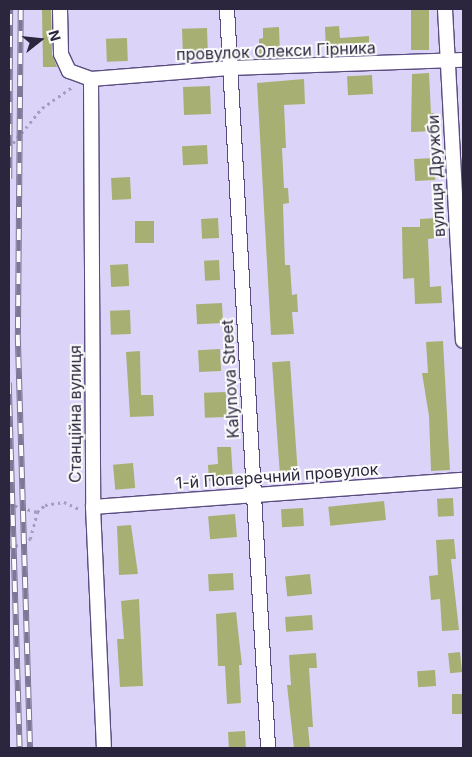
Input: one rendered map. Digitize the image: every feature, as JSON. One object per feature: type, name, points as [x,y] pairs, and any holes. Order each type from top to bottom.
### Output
[{"type":"street","points":[[60,9],[61,54],[69,71],[90,79]]},
{"type":"street","name":"Kalynova Street","points":[[228,9],[268,748]]},
{"type":"street","name":"вулиця Дружби","points":[[445,9],[463,341]]},
{"type":"street","name":"провулок Олекси Гірника","points":[[90,79],[230,68],[463,60]]},
{"type":"street","name":"Станційна вулиця","points":[[90,79],[93,507],[104,748]]},
{"type":"street","name":"1-й Поперечний провулок","points":[[93,507],[463,480]]},
{"type":"path","points":[[9,148],[52,99],[90,79]]},
{"type":"path","points":[[9,547],[24,544],[30,539],[37,512],[45,505],[64,502],[79,509],[93,507]]},
{"type":"path","points":[[9,504],[37,512]]},
{"type":"building","points":[[42,9],[51,9],[52,54],[57,67],[43,67]]},
{"type":"building","points":[[411,9],[429,9],[429,50],[411,50]]},
{"type":"building","points":[[339,26],[340,38],[369,36],[369,50],[326,53],[325,27]]},
{"type":"building","points":[[279,27],[280,54],[259,55],[259,39],[263,38],[263,28]]},
{"type":"building","points":[[207,28],[208,54],[183,55],[182,29]]},
{"type":"building","points":[[127,38],[128,61],[107,62],[106,39]]},
{"type":"building","points":[[429,73],[431,113],[434,113],[435,131],[411,132],[412,74]]},
{"type":"building","points":[[372,75],[373,94],[348,95],[347,76]]},
{"type":"building","points":[[304,79],[305,104],[284,105],[286,148],[282,148],[284,188],[288,188],[289,203],[283,204],[285,265],[290,265],[292,295],[297,294],[298,312],[292,312],[294,334],[271,335],[257,83]]},
{"type":"building","points":[[210,86],[211,114],[184,115],[183,87]]},
{"type":"building","points":[[207,145],[208,164],[183,165],[182,146]]},
{"type":"building","points":[[434,158],[435,180],[415,181],[414,159]]},
{"type":"building","points":[[130,177],[131,199],[112,200],[111,178]]},
{"type":"building","points":[[218,218],[219,238],[202,239],[201,219]]},
{"type":"building","points":[[436,218],[436,238],[428,239],[430,287],[441,286],[442,303],[415,304],[414,278],[403,279],[402,227],[420,227],[420,219]]},
{"type":"building","points":[[135,221],[154,221],[154,243],[135,243]]},
{"type":"building","points":[[219,260],[220,280],[205,281],[204,261]]},
{"type":"building","points":[[128,264],[129,286],[111,287],[110,265]]},
{"type":"building","points":[[222,303],[223,323],[197,324],[196,304]]},
{"type":"building","points":[[130,310],[131,334],[111,335],[110,311]]},
{"type":"building","points":[[443,341],[450,470],[431,471],[429,416],[422,373],[428,373],[426,342]]},
{"type":"building","points":[[220,349],[221,371],[199,372],[198,350]]},
{"type":"building","points":[[140,351],[141,395],[153,395],[154,416],[130,417],[126,352]]},
{"type":"building","points":[[290,361],[298,480],[280,481],[272,362]]},
{"type":"building","points":[[226,392],[227,417],[205,418],[204,393]]},
{"type":"building","points":[[217,447],[231,447],[233,480],[209,481],[208,465],[218,464]]},
{"type":"building","points":[[133,463],[135,488],[115,490],[113,465]]},
{"type":"building","points":[[453,498],[454,516],[438,517],[437,499]]},
{"type":"building","points":[[384,501],[386,520],[330,526],[328,507]]},
{"type":"building","points":[[303,508],[304,526],[282,527],[281,509]]},
{"type":"building","points":[[235,514],[237,537],[210,539],[208,516]]},
{"type":"building","points":[[131,525],[138,574],[119,575],[117,526]]},
{"type":"building","points":[[454,539],[456,559],[451,559],[459,630],[442,631],[440,599],[431,600],[429,576],[438,575],[436,540]]},
{"type":"building","points":[[233,573],[234,590],[209,591],[208,574]]},
{"type":"building","points":[[310,574],[312,594],[287,597],[285,577]]},
{"type":"building","points":[[139,599],[143,686],[120,687],[117,639],[124,639],[121,601]]},
{"type":"building","points":[[236,612],[242,665],[239,665],[241,703],[227,704],[225,666],[218,666],[216,614]]},
{"type":"building","points":[[312,615],[313,630],[286,632],[285,617]]},
{"type":"building","points":[[460,652],[462,672],[450,673],[448,653]]},
{"type":"building","points":[[316,653],[317,668],[309,668],[313,727],[308,727],[310,748],[294,748],[287,685],[291,685],[289,655]]},
{"type":"building","points":[[435,670],[436,686],[418,687],[417,671]]},
{"type":"building","points":[[452,694],[463,694],[463,714],[452,714]]},
{"type":"building","points":[[245,731],[246,748],[229,748],[228,732]]},
{"type":"railway","points":[[9,179],[10,9]]},
{"type":"railway","points":[[21,9],[18,335],[30,748]]},
{"type":"railway","points":[[9,383],[20,748]]}]
